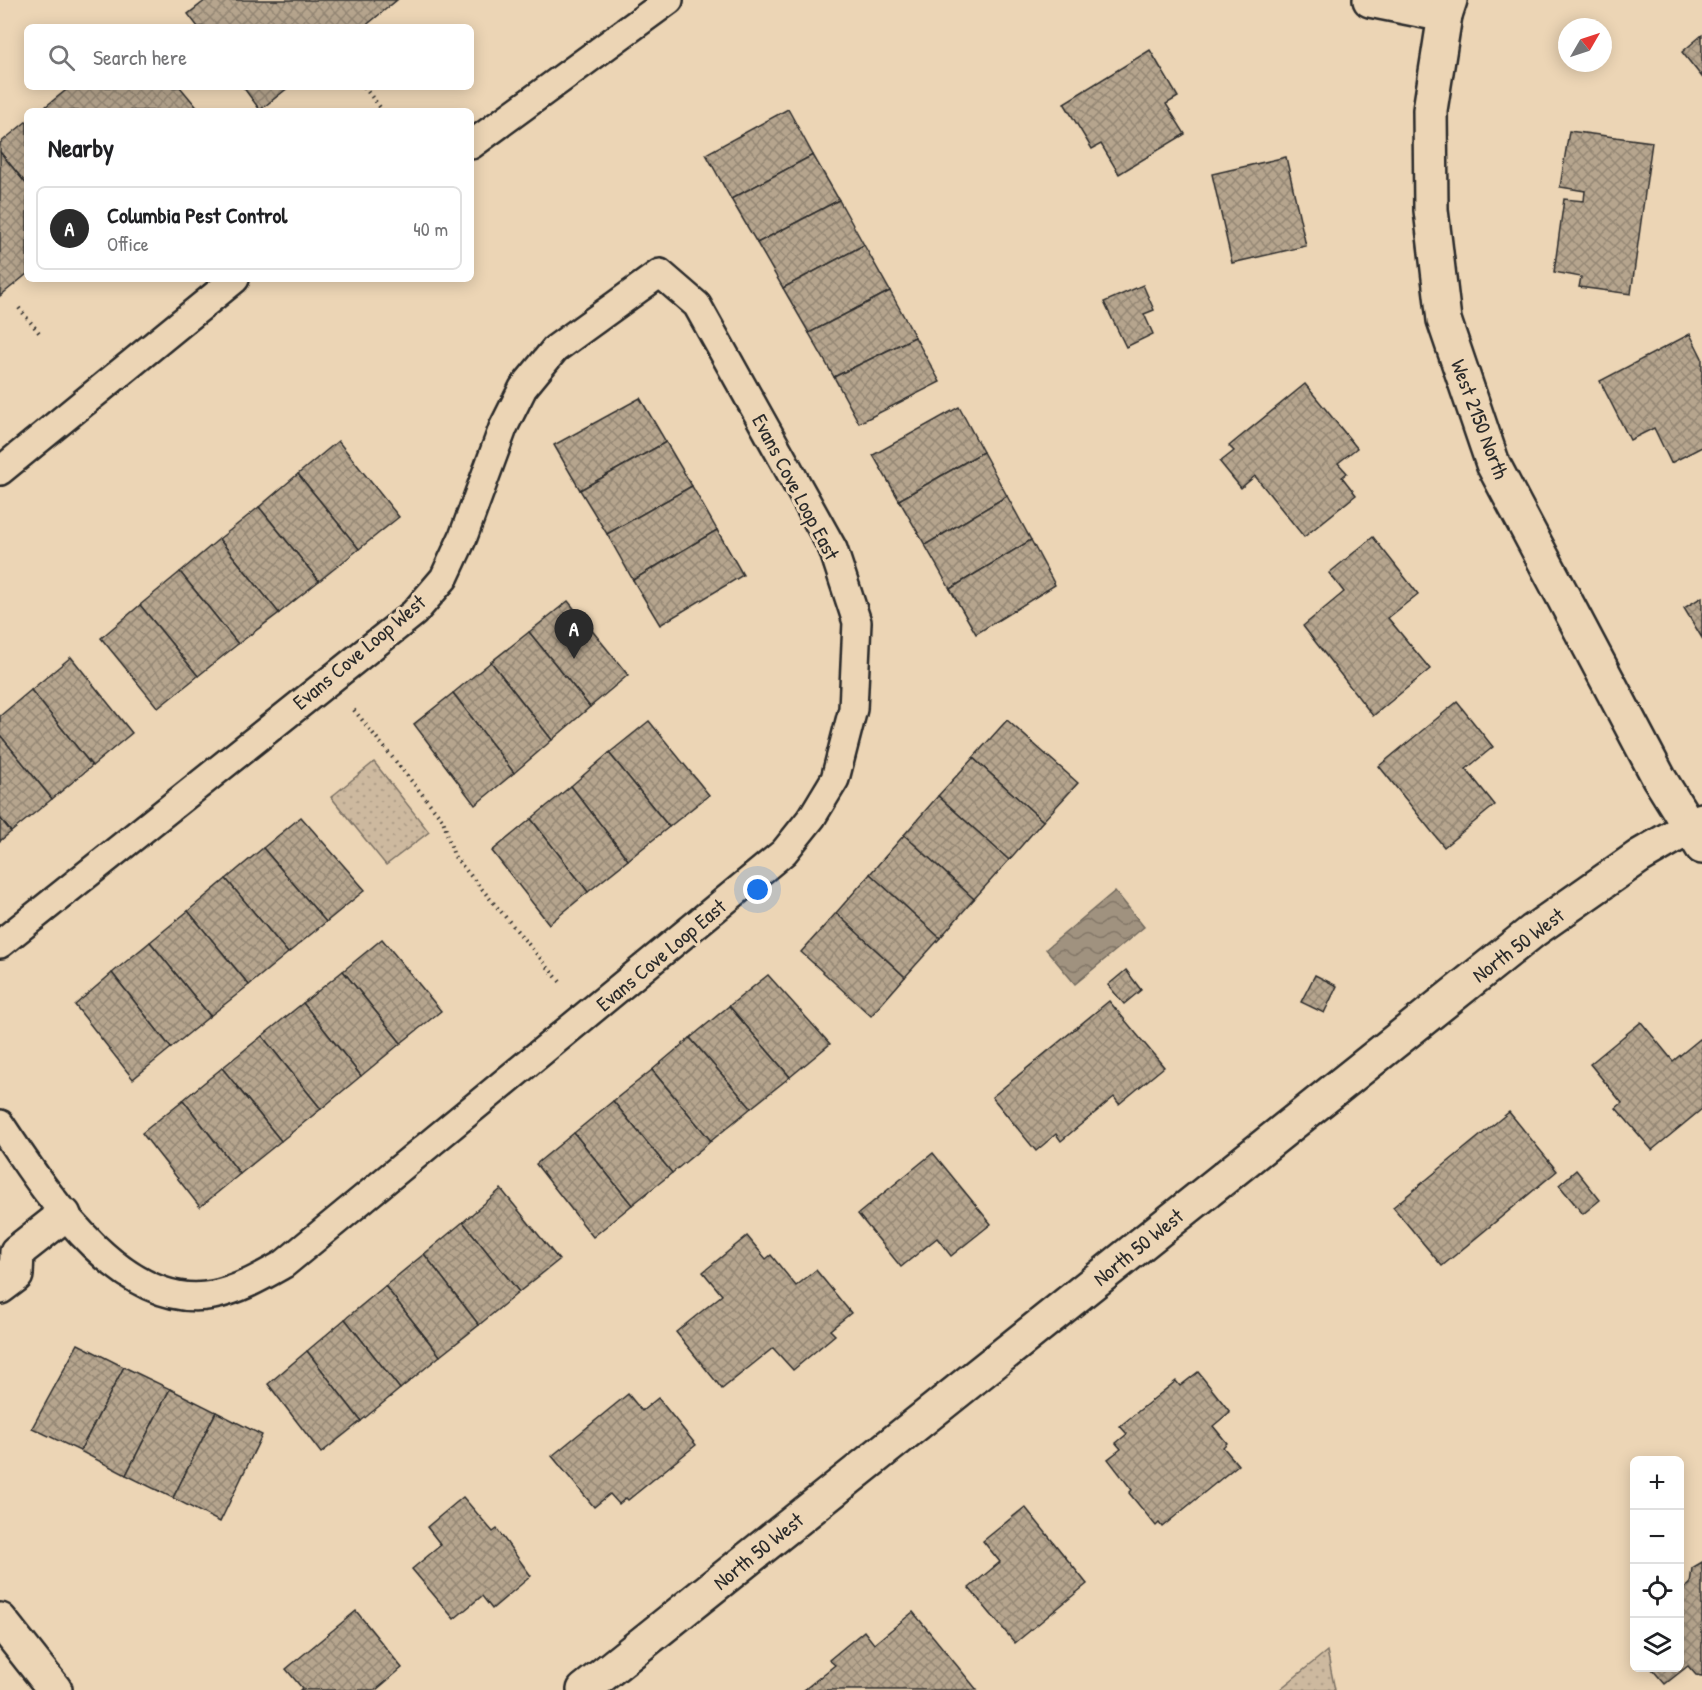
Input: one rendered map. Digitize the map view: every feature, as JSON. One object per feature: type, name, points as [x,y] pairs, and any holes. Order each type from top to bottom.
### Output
[{"type":"street","name":"West 2150 North","points":[[1370,0],[1448,8],[1430,110],[1431,210],[1444,320],[1493,464],[1697,832]]},
{"type":"street","name":"North 50 West","points":[[584,1690],[1533,932],[1640,856],[1697,832]]},
{"type":"street","points":[[0,1287],[16,1275],[9,1250],[64,1215]]},
{"type":"street","points":[[0,1620],[55,1690]]},
{"type":"lane","points":[[474,143],[669,0]]},
{"type":"lane","name":"Evans Cove Loop West","points":[[0,944],[414,613],[444,578],[463,537],[502,428],[523,388],[555,349],[660,273]]},
{"type":"lane","name":"Evans Cove Loop East","points":[[64,1215],[98,1251],[140,1282],[177,1294],[211,1296],[245,1286],[284,1264],[566,1033],[784,852],[812,817],[835,779],[853,710],[857,622],[833,549],[703,315],[697,305],[660,273]]},
{"type":"lane","points":[[0,471],[231,282]]},
{"type":"lane","points":[[0,1124],[64,1215]]},
{"type":"path","points":[[366,90],[381,108]]},
{"type":"path","points":[[19,308],[41,335]]},
{"type":"path","points":[[352,707],[443,820],[454,856],[564,987]]},
{"type":"shaded area","points":[[374,762],[429,832],[386,865],[331,797]]},
{"type":"shaded area","points":[[1327,1651],[1335,1690],[1279,1690]]},
{"type":"water","points":[[1115,891],[1144,927],[1075,984],[1046,949]]},
{"type":"building","points":[[206,0],[397,0],[368,24],[196,24],[188,14]]},
{"type":"building","points":[[1702,35],[1702,77],[1682,52]]},
{"type":"building","points":[[1150,50],[1178,97],[1166,104],[1185,134],[1119,174],[1101,144],[1092,149],[1064,103]]},
{"type":"building","points":[[66,90],[182,90],[198,108],[44,108]]},
{"type":"building","points":[[245,90],[285,90],[263,108],[259,108]]},
{"type":"building","points":[[788,109],[813,155],[731,199],[706,154]]},
{"type":"building","points":[[24,123],[24,181],[0,152],[0,143]]},
{"type":"building","points":[[1569,131],[1652,142],[1631,294],[1579,287],[1581,277],[1554,272],[1564,199],[1584,201],[1585,191],[1560,187]]},
{"type":"building","points":[[0,152],[24,181],[24,276],[0,296]]},
{"type":"building","points":[[813,155],[839,200],[757,243],[731,199]]},
{"type":"building","points":[[1286,157],[1306,246],[1232,263],[1212,174]]},
{"type":"building","points":[[839,200],[864,245],[783,288],[757,243]]},
{"type":"building","points":[[864,245],[890,291],[809,333],[783,288]]},
{"type":"building","points":[[1143,285],[1154,310],[1144,314],[1153,334],[1126,347],[1104,302]]},
{"type":"building","points":[[890,291],[915,337],[834,377],[809,333]]},
{"type":"building","points":[[1690,334],[1702,358],[1702,447],[1671,463],[1654,428],[1630,440],[1600,381]]},
{"type":"building","points":[[915,337],[940,382],[859,423],[834,377]]},
{"type":"building","points":[[1305,384],[1357,448],[1338,463],[1347,473],[1342,477],[1356,495],[1304,537],[1255,476],[1241,488],[1220,462],[1234,451],[1229,446]]},
{"type":"building","points":[[640,398],[666,442],[580,490],[554,445]]},
{"type":"building","points":[[959,407],[983,452],[899,500],[873,455]]},
{"type":"building","points":[[338,441],[399,517],[359,549],[298,474]]},
{"type":"building","points":[[666,442],[692,486],[607,534],[580,490]]},
{"type":"building","points":[[983,452],[1007,496],[925,545],[899,500]]},
{"type":"building","points":[[298,474],[359,549],[319,581],[259,507]]},
{"type":"building","points":[[692,486],[717,530],[633,580],[607,534]]},
{"type":"building","points":[[1007,496],[1031,540],[950,589],[925,545]]},
{"type":"building","points":[[259,507],[319,581],[279,613],[219,539]]},
{"type":"building","points":[[717,530],[743,575],[660,625],[633,580]]},
{"type":"building","points":[[1373,537],[1418,594],[1388,618],[1430,669],[1373,716],[1303,626],[1344,592],[1329,573]]},
{"type":"building","points":[[219,539],[279,613],[238,644],[180,572]]},
{"type":"building","points":[[1031,540],[1055,585],[976,634],[950,589]]},
{"type":"building","points":[[180,572],[238,644],[198,676],[140,605]]},
{"type":"building","points":[[1702,597],[1702,638],[1684,608]]},
{"type":"building","points":[[568,601],[628,675],[590,707],[529,632]]},
{"type":"building","points":[[140,605],[198,676],[158,708],[101,638]]},
{"type":"building","points":[[529,632],[590,707],[552,740],[491,662]]},
{"type":"building","points":[[71,657],[132,733],[92,766],[31,690]]},
{"type":"building","points":[[491,662],[552,740],[514,773],[453,693]]},
{"type":"building","points":[[31,690],[92,766],[52,799],[0,735],[0,716]]},
{"type":"building","points":[[453,693],[514,773],[475,805],[414,724]]},
{"type":"building","points":[[1457,702],[1493,747],[1466,769],[1495,805],[1444,847],[1379,766]]},
{"type":"building","points":[[1007,720],[1078,783],[1043,821],[973,758]]},
{"type":"building","points":[[649,721],[709,795],[669,827],[609,753]]},
{"type":"building","points":[[0,735],[52,799],[11,832],[0,818]]},
{"type":"building","points":[[609,753],[669,827],[628,860],[571,786]]},
{"type":"building","points":[[973,758],[1043,821],[1009,860],[938,796]]},
{"type":"building","points":[[571,786],[628,860],[588,892],[531,819]]},
{"type":"building","points":[[938,796],[1009,860],[974,899],[904,835]]},
{"type":"building","points":[[301,817],[365,890],[326,922],[263,848]]},
{"type":"building","points":[[0,818],[11,832],[0,841]]},
{"type":"building","points":[[531,819],[588,892],[549,924],[492,851]]},
{"type":"building","points":[[904,835],[974,899],[940,938],[870,874]]},
{"type":"building","points":[[263,848],[326,922],[288,953],[226,879]]},
{"type":"building","points":[[870,874],[940,938],[905,977],[836,913]]},
{"type":"building","points":[[226,879],[288,953],[249,985],[188,911]]},
{"type":"building","points":[[188,911],[249,985],[210,1016],[150,942]]},
{"type":"building","points":[[836,913],[905,977],[871,1016],[801,952]]},
{"type":"building","points":[[382,939],[441,1011],[401,1043],[343,971]]},
{"type":"building","points":[[150,942],[210,1016],[171,1048],[112,973]]},
{"type":"building","points":[[1126,970],[1141,990],[1124,1004],[1108,985]]},
{"type":"building","points":[[343,971],[401,1043],[361,1076],[303,1003]]},
{"type":"building","points":[[112,973],[171,1048],[133,1079],[75,1005]]},
{"type":"building","points":[[768,975],[830,1044],[790,1077],[729,1006]]},
{"type":"building","points":[[1315,975],[1337,986],[1324,1013],[1301,1002]]},
{"type":"building","points":[[1109,1001],[1164,1067],[1119,1104],[1114,1097],[1061,1141],[1056,1134],[1036,1151],[992,1097]]},
{"type":"building","points":[[303,1003],[361,1076],[321,1109],[262,1036]]},
{"type":"building","points":[[729,1006],[790,1077],[751,1108],[690,1038]]},
{"type":"building","points":[[1641,1022],[1673,1061],[1700,1039],[1702,1041],[1702,1109],[1652,1150],[1616,1108],[1622,1103],[1590,1064]]},
{"type":"building","points":[[262,1036],[321,1109],[281,1141],[222,1068]]},
{"type":"building","points":[[690,1038],[751,1108],[711,1141],[652,1070]]},
{"type":"building","points":[[222,1068],[281,1141],[240,1174],[183,1100]]},
{"type":"building","points":[[652,1070],[711,1141],[672,1173],[613,1101]]},
{"type":"building","points":[[183,1100],[240,1174],[200,1207],[142,1133]]},
{"type":"building","points":[[613,1101],[672,1173],[632,1205],[574,1133]]},
{"type":"building","points":[[1509,1112],[1557,1171],[1442,1266],[1393,1207]]},
{"type":"building","points":[[574,1133],[632,1205],[593,1237],[536,1164]]},
{"type":"building","points":[[933,1153],[991,1224],[951,1256],[937,1238],[901,1267],[858,1214]]},
{"type":"building","points":[[1576,1170],[1600,1200],[1583,1214],[1559,1185]]},
{"type":"building","points":[[501,1189],[559,1260],[519,1292],[463,1222]]},
{"type":"building","points":[[463,1222],[519,1292],[479,1325],[424,1254]]},
{"type":"building","points":[[747,1236],[766,1259],[771,1255],[796,1286],[816,1270],[851,1313],[830,1330],[835,1335],[793,1370],[773,1348],[722,1389],[676,1332],[722,1295],[703,1272]]},
{"type":"building","points":[[424,1254],[479,1325],[440,1356],[385,1286]]},
{"type":"building","points":[[385,1286],[440,1356],[400,1389],[345,1319]]},
{"type":"building","points":[[345,1319],[400,1389],[361,1421],[307,1351]]},
{"type":"building","points":[[78,1344],[124,1367],[80,1451],[32,1428]]},
{"type":"building","points":[[307,1351],[361,1421],[321,1453],[268,1384]]},
{"type":"building","points":[[124,1367],[170,1389],[126,1475],[80,1451]]},
{"type":"building","points":[[1198,1372],[1230,1412],[1213,1426],[1227,1443],[1223,1447],[1238,1465],[1162,1527],[1159,1523],[1156,1526],[1129,1493],[1132,1490],[1108,1459],[1121,1449],[1116,1443],[1127,1434],[1120,1426],[1176,1381],[1180,1386]]},
{"type":"building","points":[[170,1389],[216,1412],[173,1498],[126,1475]]},
{"type":"building","points":[[628,1394],[642,1411],[658,1398],[696,1445],[628,1500],[626,1498],[619,1504],[610,1494],[594,1507],[552,1456]]},
{"type":"building","points":[[216,1412],[262,1435],[220,1522],[173,1498]]},
{"type":"building","points":[[463,1497],[493,1532],[497,1529],[531,1576],[492,1609],[482,1596],[454,1619],[412,1569],[441,1545],[427,1527]]},
{"type":"building","points":[[1025,1507],[1087,1584],[1015,1643],[969,1588],[1000,1562],[983,1541]]},
{"type":"building","points":[[1702,1562],[1702,1676],[1696,1675],[1688,1666],[1684,1669],[1684,1589],[1690,1584],[1692,1568]]},
{"type":"building","points":[[356,1611],[402,1668],[376,1690],[300,1690],[302,1688],[286,1669]]},
{"type":"building","points":[[913,1612],[977,1690],[804,1690],[835,1665],[829,1660],[864,1631],[874,1644]]},
{"type":"building","points":[[1654,1672],[1680,1672],[1665,1684]]},
{"type":"place","name":"Columbia Pest Control","points":[[574,659]]}]
